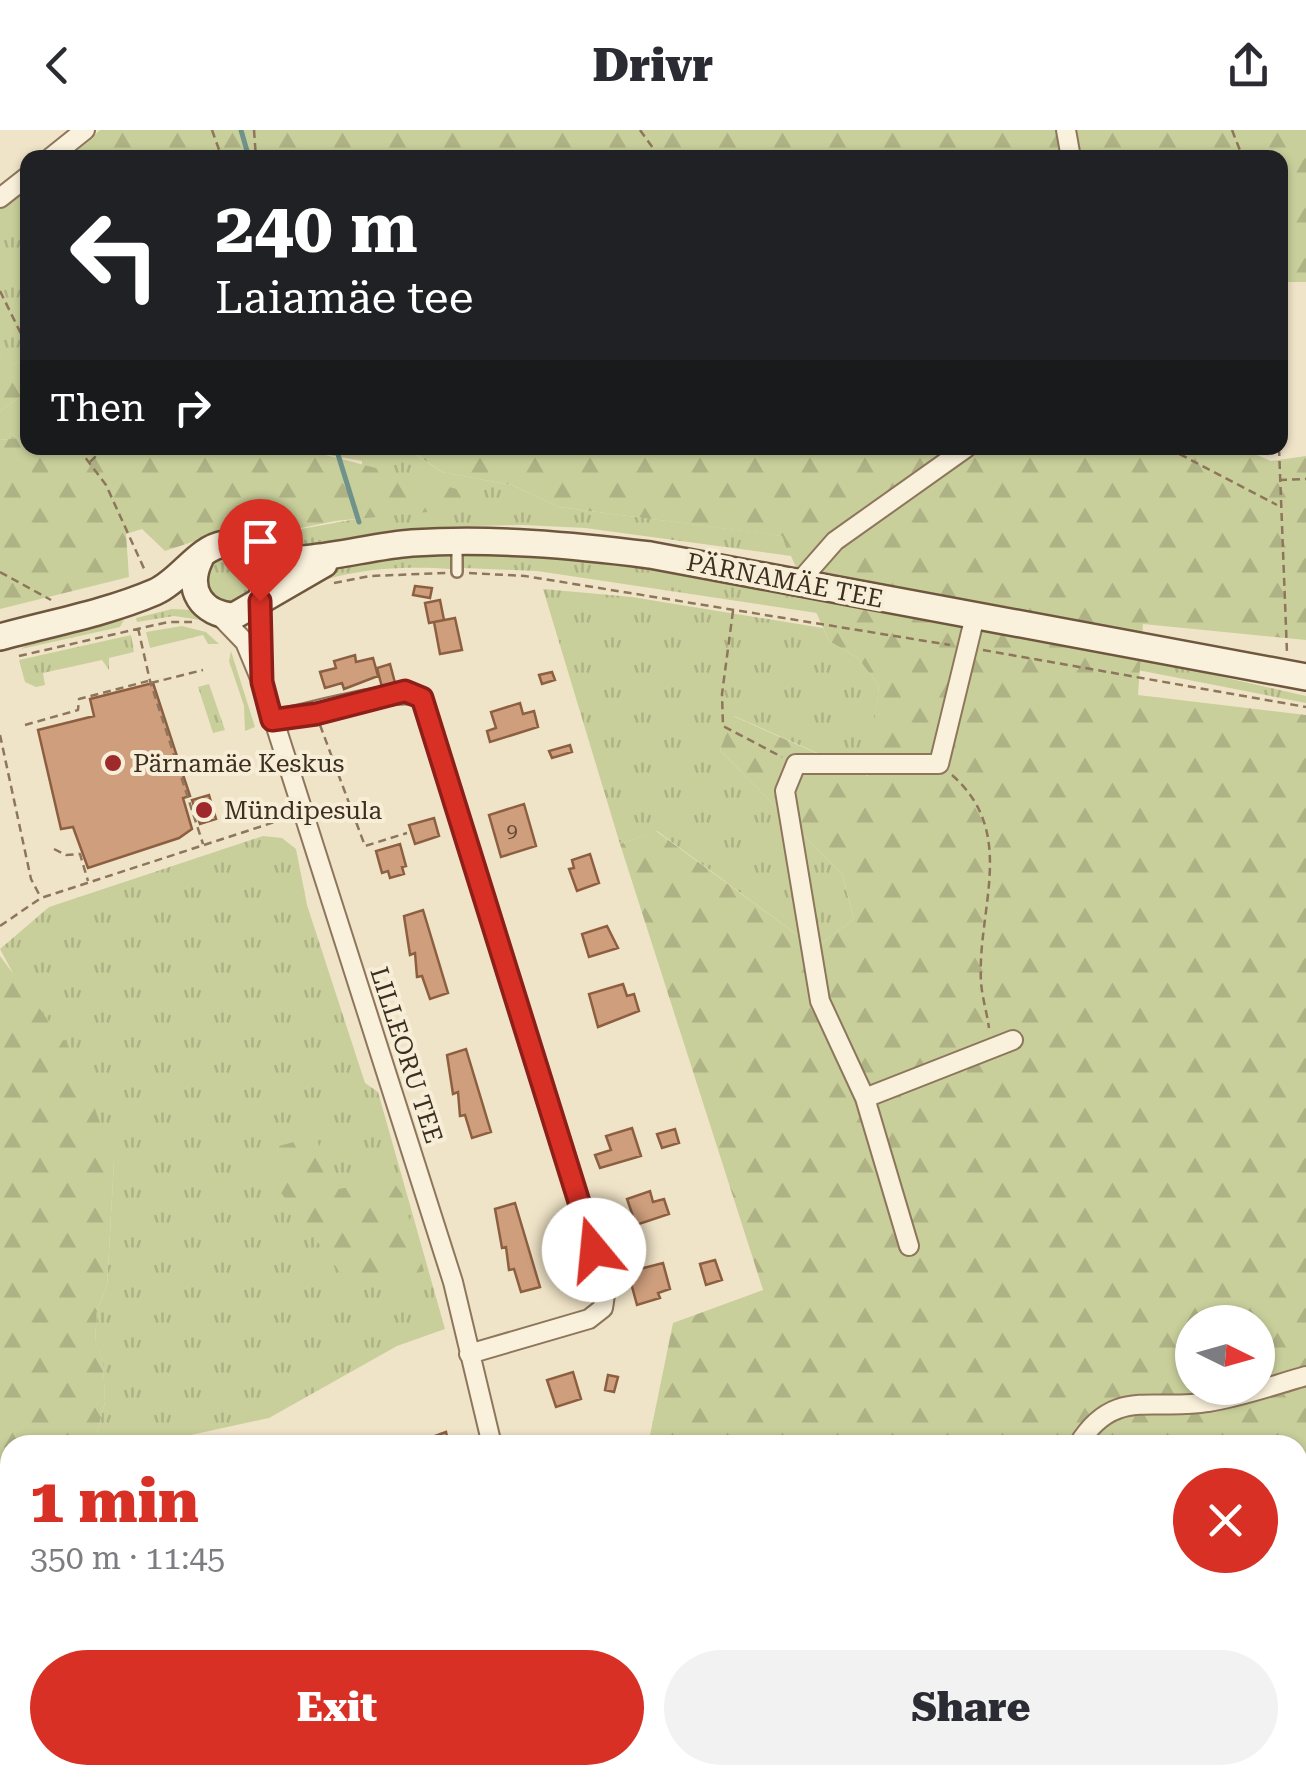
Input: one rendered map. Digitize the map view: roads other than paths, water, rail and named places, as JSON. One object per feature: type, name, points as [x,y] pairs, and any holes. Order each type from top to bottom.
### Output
[{"type":"main road","name":"PÄRNAMÄE TEE","points":[[258,558],[294,559],[458,541],[650,555],[1295,676]]},
{"type":"main road","points":[[191,606],[200,559],[229,544],[258,558],[266,579],[260,601]]},
{"type":"main road","points":[[0,637],[52,611],[125,602],[191,606],[234,616],[291,579],[348,552]]},
{"type":"main road","points":[[191,606],[200,559]]},
{"type":"main road","points":[[52,611],[128,614],[191,606]]},
{"type":"street","points":[[62,138],[85,130]]},
{"type":"street","points":[[0,198],[20,182]]},
{"type":"street","points":[[799,582],[834,541],[956,455]]},
{"type":"street","name":"LILLEORU TEE","points":[[260,601],[262,682]]},
{"type":"street","name":"LILLEORU TEE","points":[[191,606],[246,642],[262,682],[453,1282],[489,1435]]},
{"type":"street","points":[[909,1246],[865,1098],[820,1001],[786,791],[796,764],[940,764],[975,616]]},
{"type":"street","points":[[272,720],[316,714],[405,691],[422,698],[606,1288],[603,1308],[589,1319],[469,1354]]},
{"type":"street","points":[[865,1098],[1012,1040]]},
{"type":"street","points":[[1085,1435],[1093,1423],[1125,1404],[1208,1402],[1306,1376]]},
{"type":"lane","points":[[457,572],[458,541]]},
{"type":"waterway","points":[[241,130],[247,150]]},
{"type":"waterway","points":[[338,455],[359,522]]},
{"type":"place","name":"Pärnamäe Keskus","points":[[113,763]]},
{"type":"place","name":"Mündipesula","points":[[204,810]]}]
